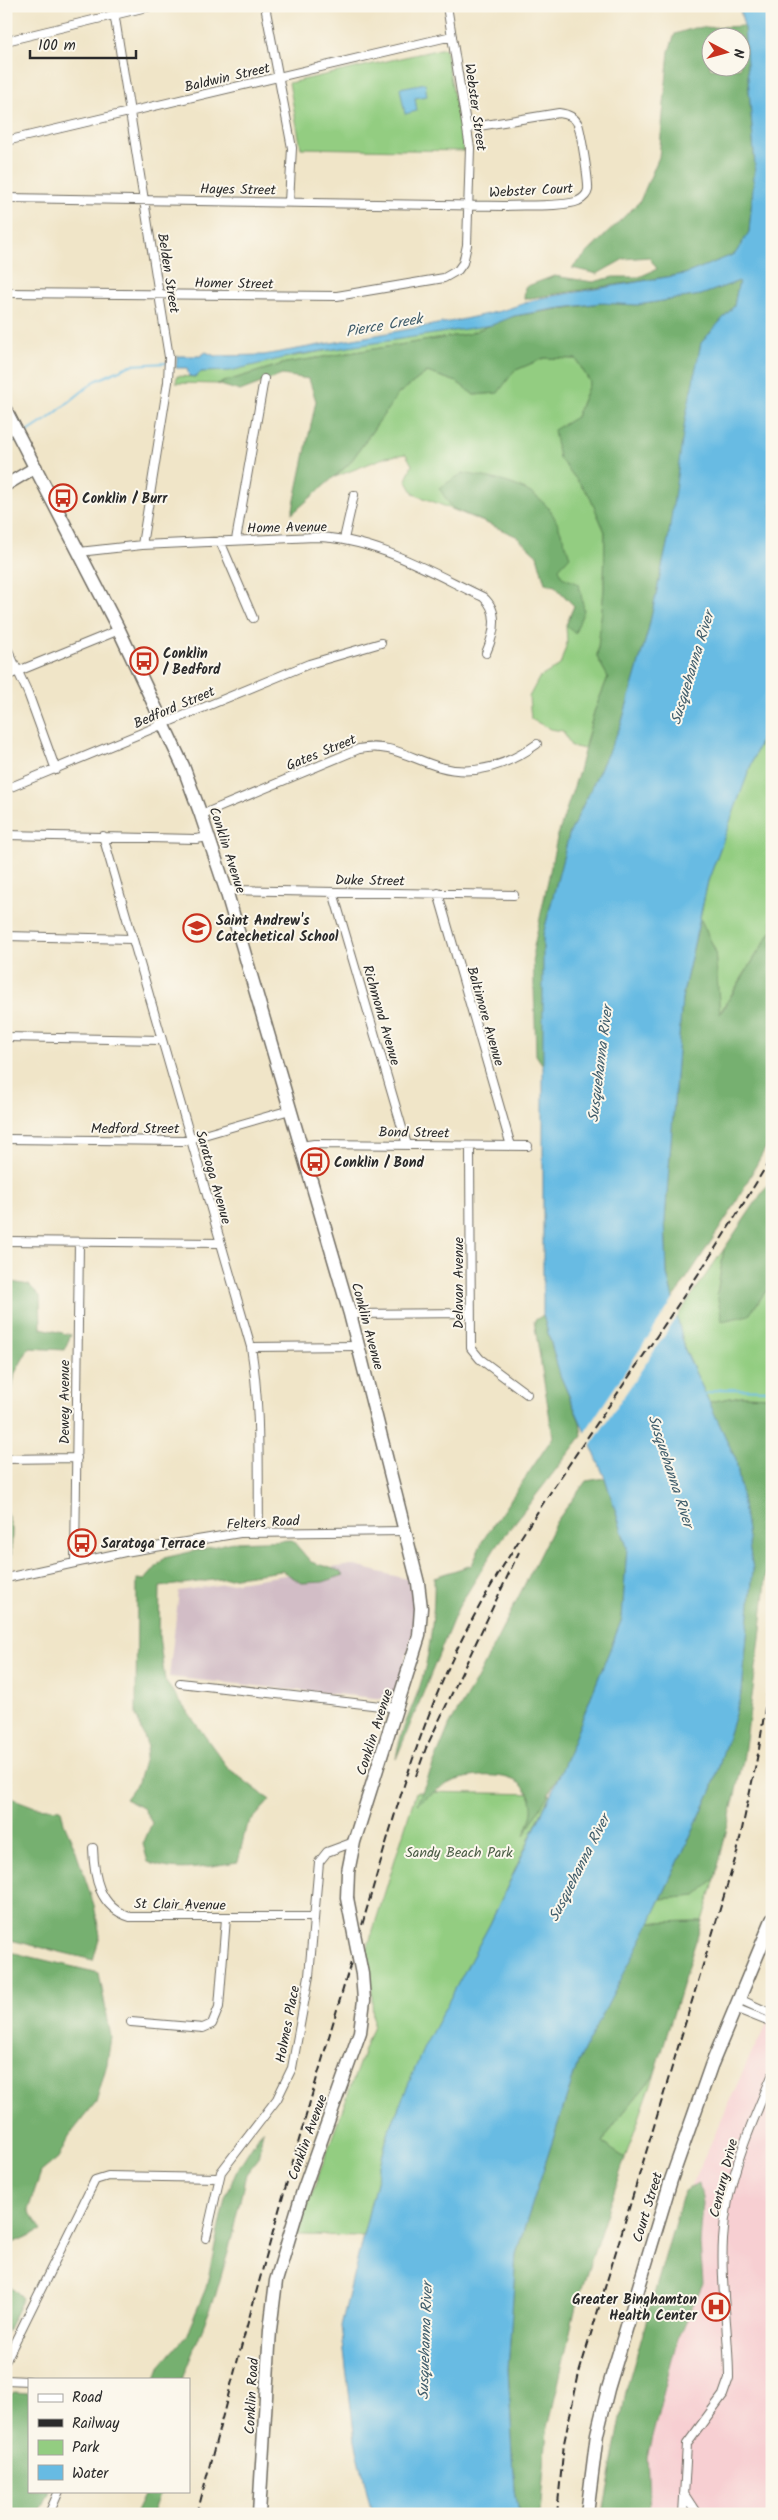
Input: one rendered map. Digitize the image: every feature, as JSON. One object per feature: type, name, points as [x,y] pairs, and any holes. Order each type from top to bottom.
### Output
[{"type":"main road","name":"Conklin Avenue","points":[[6,410],[119,630],[164,724],[209,836],[350,1314],[418,1583],[421,1620],[412,1663],[354,1842],[348,1872],[347,1898],[362,1974],[364,2000],[360,2032],[301,2198],[276,2281]]},
{"type":"main road","name":"Court Street","points":[[586,2514],[597,2434],[617,2355],[683,2141],[772,1920]]},
{"type":"main road","name":"Conklin Road","points":[[259,2514],[270,2330],[276,2281]]},
{"type":"street","name":"Belden Street","points":[[113,6],[169,357],[169,376],[142,545]]},
{"type":"street","points":[[6,41],[151,6]]},
{"type":"street","points":[[265,6],[293,154],[289,202]]},
{"type":"street","name":"Webster Street","points":[[447,6],[468,128],[471,166],[467,245],[463,263],[458,270]]},
{"type":"street","name":"Baldwin Street","points":[[6,141],[452,36]]},
{"type":"street","name":"Webster Court","points":[[468,128],[559,113],[567,114],[578,124],[588,190],[585,196],[578,201],[565,203],[468,205]]},
{"type":"street","name":"Hayes Street","points":[[6,198],[468,205]]},
{"type":"street","name":"Homer Street","points":[[6,293],[337,296],[444,278],[458,270]]},
{"type":"street","points":[[236,540],[264,379]]},
{"type":"street","points":[[6,485],[36,467]]},
{"type":"street","points":[[344,539],[354,495]]},
{"type":"street","name":"Home Avenue","points":[[79,552],[142,545],[236,540],[315,537],[344,539],[399,557],[483,597],[491,604],[494,616],[492,635],[486,653]]},
{"type":"street","points":[[220,541],[253,618]]},
{"type":"street","points":[[6,676],[119,630]]},
{"type":"street","name":"Bedford Street","points":[[6,789],[314,662],[381,642]]},
{"type":"street","points":[[6,646],[18,670],[56,770]]},
{"type":"street","name":"Gates Street","points":[[201,815],[359,749],[389,748],[439,767],[476,770],[513,760],[537,744]]},
{"type":"street","points":[[6,835],[196,838],[209,836]]},
{"type":"street","name":"Saratoga Avenue","points":[[103,836],[250,1347],[255,1371],[259,1532]]},
{"type":"street","name":"Duke Street","points":[[226,890],[514,895]]},
{"type":"street","name":"Richmond Avenue","points":[[333,892],[407,1145]]},
{"type":"street","name":"Baltimore Avenue","points":[[438,894],[511,1146]]},
{"type":"street","points":[[6,936],[132,939]]},
{"type":"street","points":[[6,1037],[161,1040]]},
{"type":"street","name":"Medford Street","points":[[6,1139],[190,1140],[290,1110]]},
{"type":"street","name":"Bond Street","points":[[301,1146],[314,1144],[528,1146]]},
{"type":"street","name":"Delavan Avenue","points":[[470,1146],[471,1348],[480,1359],[527,1394]]},
{"type":"street","points":[[6,1241],[220,1243]]},
{"type":"street","name":"Dewey Avenue","points":[[75,1562],[79,1242]]},
{"type":"street","points":[[350,1314],[470,1313]]},
{"type":"street","points":[[250,1347],[358,1346]]},
{"type":"street","points":[[6,1459],[77,1458]]},
{"type":"street","name":"Felters Road","points":[[6,1578],[141,1549],[259,1532],[405,1531]]},
{"type":"street","points":[[180,1684],[398,1708]]},
{"type":"street","name":"Holmes Place","points":[[206,2238],[218,2178],[276,2099],[292,2068],[309,1976],[319,1862],[327,1852],[354,1842]]},
{"type":"street","name":"St Clair Avenue","points":[[93,1848],[95,1868],[102,1895],[117,1912],[140,1918],[313,1918]]},
{"type":"street","points":[[131,2022],[203,2028],[212,2024],[219,2007],[226,1918]]},
{"type":"street","points":[[737,2003],[772,2014]]},
{"type":"street","points":[[737,2003],[772,2023]]},
{"type":"street","name":"Century Drive","points":[[683,2514],[688,2444],[723,2395],[728,2384],[722,2256],[725,2217],[741,2149],[772,2076]]},
{"type":"street","points":[[6,2360],[89,2189],[98,2179],[108,2176],[218,2178]]},
{"type":"street","points":[[6,2380],[28,2381]]},
{"type":"street","points":[[49,2514],[59,2492]]},
{"type":"street","points":[[684,2494],[697,2514]]},
{"type":"shaded area","points":[[351,1565],[411,1580],[415,1604],[415,1626],[394,1700],[169,1677],[179,1591]]},
{"type":"shaded area","name":"Greater Binghamton Health Center","points":[[772,2015],[772,2514],[641,2514],[630,2429],[692,2185],[749,2058]]},
{"type":"green space","points":[[744,26],[744,28],[700,28],[700,78],[748,78],[755,165],[749,232],[735,254],[685,274],[524,299],[525,287],[554,276],[593,282],[613,277],[639,277],[657,269],[649,257],[624,259],[597,274],[572,268],[640,201],[659,157],[669,51],[675,34],[694,28]]},
{"type":"green space","points":[[445,48],[464,151],[301,148],[289,83]]},
{"type":"green space","points":[[739,281],[734,306],[701,343],[668,540],[648,631],[621,725],[569,835],[543,935],[544,1067],[536,1055],[533,951],[557,838],[579,771],[594,712],[608,677],[597,657],[604,590],[605,532],[589,495],[559,458],[554,430],[576,417],[590,382],[576,359],[544,358],[514,371],[498,393],[474,395],[457,382],[427,372],[398,394],[350,463],[292,514],[316,401],[309,379],[282,375],[240,391],[217,384],[286,363],[468,334],[514,316],[601,303],[637,305],[701,295]]},
{"type":"green space","points":[[492,325],[468,334],[286,363],[217,384],[176,383],[177,376],[196,377],[201,372],[428,333]]},
{"type":"green space","points":[[544,358],[576,359],[590,382],[559,458],[589,495],[605,532],[604,590],[597,657],[608,677],[594,712],[584,749],[571,746],[563,731],[550,729],[531,719],[529,697],[539,678],[560,665],[567,643],[566,625],[574,606],[555,586],[545,583],[537,555],[516,535],[414,494],[406,480],[412,465],[406,454],[386,457],[335,477],[350,463],[398,394],[427,372],[457,382],[474,395],[497,393],[514,371]]},
{"type":"green space","points":[[463,473],[499,480],[521,488],[542,501],[550,510],[570,556],[559,568],[562,577],[579,584],[584,610],[575,633],[566,625],[574,606],[555,586],[545,583],[537,555],[516,536],[452,508],[439,488]]},
{"type":"green space","points":[[772,709],[772,740],[757,747]]},
{"type":"green space","points":[[772,740],[772,930],[719,1014],[715,950],[700,918],[708,881],[757,747]]},
{"type":"green space","points":[[700,918],[715,950],[720,1014],[772,930],[772,1136],[733,1208],[673,1299],[667,1274],[665,1220],[682,998]]},
{"type":"green space","points":[[772,1178],[772,1290],[766,1291],[749,1315],[722,1321],[717,1294],[724,1249]]},
{"type":"green space","points":[[724,1249],[717,1294],[749,1315],[766,1291],[772,1290],[772,1397],[741,1396],[709,1402],[685,1350],[677,1317]]},
{"type":"green space","points":[[6,1281],[29,1285],[40,1296],[41,1328],[71,1335],[64,1350],[29,1348],[15,1373],[9,1410],[6,1403]]},
{"type":"green space","points":[[543,1315],[560,1375],[580,1422],[582,1436],[495,1548],[458,1608],[396,1759],[404,1727],[420,1687],[426,1664],[432,1626],[434,1577],[472,1565],[483,1540],[553,1437],[534,1321]]},
{"type":"green space","points":[[741,1396],[772,1397],[772,1522],[760,1639],[743,1761],[715,1879],[696,1896],[661,1899],[712,1789],[742,1691],[753,1570],[736,1460],[709,1402]]},
{"type":"green space","points":[[605,1478],[627,1547],[622,1619],[561,1772],[524,1836],[530,1822],[532,1807],[529,1795],[523,1786],[514,1780],[503,1777],[479,1776],[457,1780],[441,1787],[417,1804],[450,1724],[476,1681],[556,1522],[586,1481]]},
{"type":"green space","points":[[6,1511],[12,1529],[11,1567],[6,1568]]},
{"type":"green space","points":[[292,1540],[311,1562],[340,1571],[344,1575],[323,1582],[302,1583],[282,1571],[160,1587],[159,1636],[165,1681],[228,1768],[270,1800],[246,1827],[238,1862],[181,1869],[159,1866],[148,1862],[143,1844],[152,1823],[143,1808],[125,1799],[138,1782],[148,1747],[136,1715],[137,1579],[145,1580],[164,1558],[233,1542]]},
{"type":"green space","name":"Sandy Beach Park","points":[[416,1792],[550,1794],[490,1924],[424,2048],[388,2133],[363,2236],[297,2235],[373,2025],[371,1972],[365,1956]]},
{"type":"green space","points":[[6,1796],[35,1807],[61,1809],[64,1823],[76,1851],[94,1905],[100,1936],[93,1960],[6,1939]]},
{"type":"green space","points":[[715,1879],[702,1921],[650,1922],[661,1899],[696,1896]]},
{"type":"green space","points":[[702,1921],[655,2073],[614,2124],[602,2143],[625,2158],[576,2306],[547,2432],[540,2514],[519,2514],[515,2491],[508,2369],[516,2254],[578,2062],[650,1922]]},
{"type":"green space","points":[[6,1951],[99,1973],[111,2037],[107,2064],[96,2102],[69,2136],[58,2158],[41,2172],[28,2210],[42,2230],[6,2246]]},
{"type":"green space","points":[[655,2073],[625,2158],[602,2143],[614,2124]]},
{"type":"green space","points":[[263,2129],[258,2159],[246,2174],[229,2249],[215,2297],[182,2378],[155,2378],[158,2369],[186,2336],[206,2288],[225,2198],[238,2168]]},
{"type":"green space","points":[[699,2183],[703,2203],[700,2244],[703,2283],[676,2344],[647,2457],[650,2514],[603,2514],[626,2391],[684,2191]]},
{"type":"green space","points":[[6,2281],[23,2298],[6,2333]]},
{"type":"green space","points":[[14,2392],[28,2393],[28,2492],[49,2492],[38,2514],[6,2514],[6,2398]]},
{"type":"green space","points":[[146,2492],[161,2492],[153,2514],[135,2514]]},
{"type":"water","name":"Susquehanna River","points":[[739,6],[772,6],[772,709],[708,881],[682,998],[665,1220],[667,1274],[685,1350],[736,1460],[753,1570],[742,1691],[712,1789],[646,1931],[578,2062],[516,2254],[508,2369],[515,2491],[519,2514],[372,2514],[355,2441],[341,2326],[388,2133],[424,2047],[490,1924],[561,1772],[622,1619],[627,1547],[605,1478],[560,1375],[543,1315],[543,935],[569,835],[621,725],[648,631],[668,540],[685,420],[701,343],[734,306],[739,281],[701,295],[637,305],[601,303],[554,309],[514,316],[492,325],[296,355],[230,371],[201,372],[196,377],[189,376],[187,368],[176,368],[177,356],[200,356],[206,352],[215,356],[264,355],[460,320],[501,311],[541,298],[685,274],[735,254],[749,232],[755,165],[748,78],[750,78],[750,28],[744,28]]},
{"type":"water","points":[[425,83],[427,96],[415,98],[417,111],[405,114],[400,88]]},
{"type":"pier","points":[[675,1297],[679,1314],[589,1448],[583,1435]]},
{"type":"waterway","name":"Pierce Creek","points":[[23,435],[49,418],[95,381],[131,365],[167,363]]},
{"type":"waterway","name":"Pierce Creek","points":[[6,446],[15,441]]},
{"type":"waterway","points":[[705,1394],[722,1389],[772,1390]]},
{"type":"railway","points":[[197,2514],[311,2097],[400,1797],[413,1757],[444,1679],[472,1619],[509,1556],[696,1277],[772,1156]]},
{"type":"railway","points":[[416,1776],[426,1748],[519,1552]]},
{"type":"railway","points":[[557,2514],[564,2443],[579,2373],[737,1853],[759,1749],[772,1660]]},
{"type":"place","name":"Conklin / Burr","points":[[63,498]]},
{"type":"place","name":"Conklin / Bedford","points":[[144,661]]},
{"type":"place","name":"Saint Andrew's Catechetical School","points":[[197,928]]},
{"type":"place","name":"Conklin / Bond","points":[[315,1162]]},
{"type":"place","name":"Saratoga Terrace","points":[[82,1543]]},
{"type":"place","name":"Greater Binghamton Health Center","points":[[716,2307]]}]
